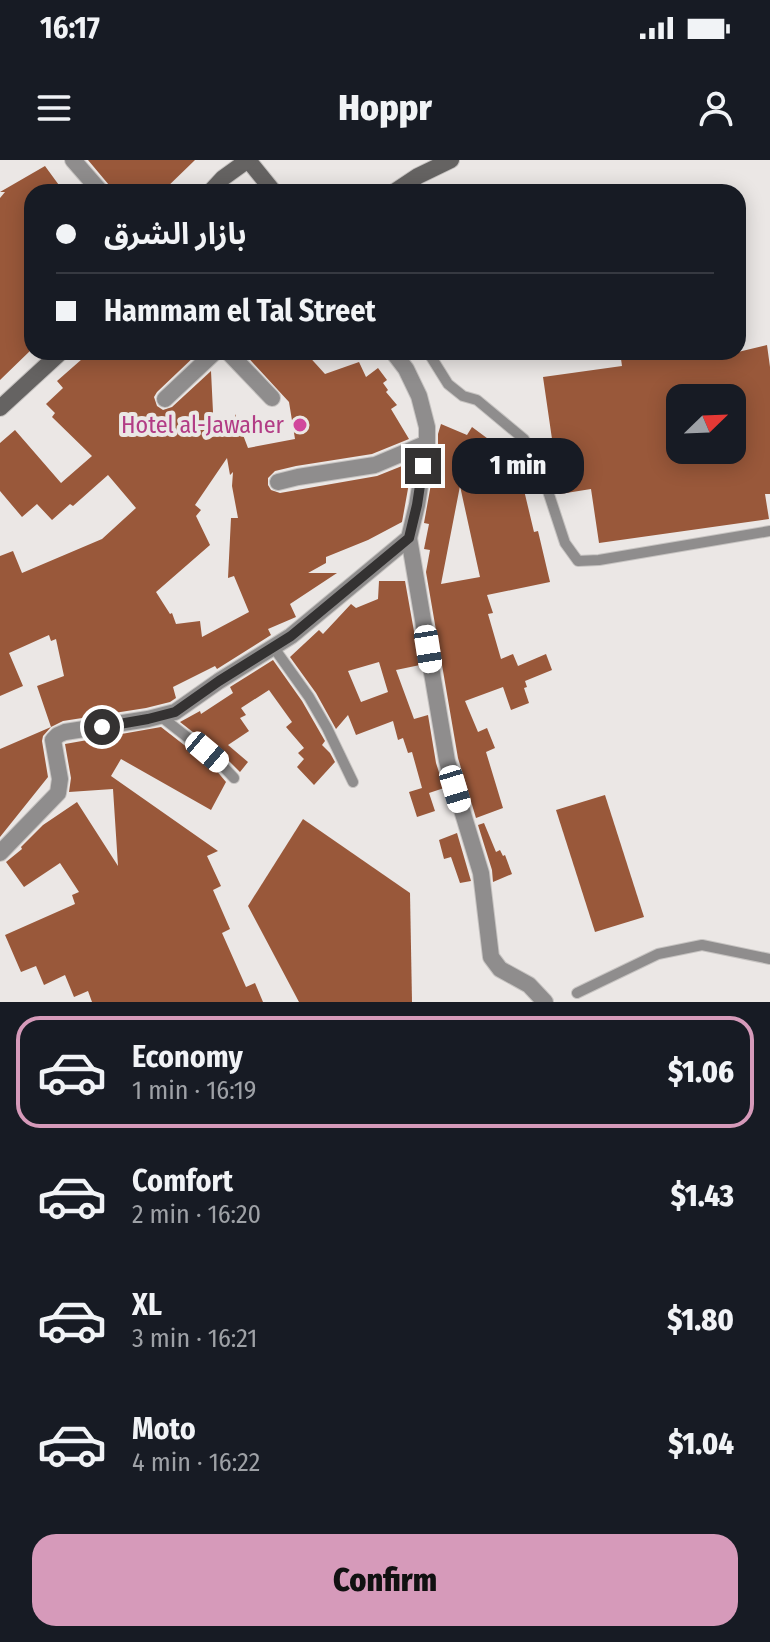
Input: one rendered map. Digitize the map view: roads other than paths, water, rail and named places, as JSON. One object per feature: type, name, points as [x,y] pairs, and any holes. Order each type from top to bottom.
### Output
[{"type":"main road","points":[[217,184],[248,160],[264,184]]},
{"type":"main road","points":[[406,184],[451,160]]},
{"type":"main road","points":[[0,408],[52,360]]},
{"type":"street","points":[[73,160],[94,184]]},
{"type":"street","points":[[165,399],[206,360]]},
{"type":"street","points":[[236,360],[272,398]]},
{"type":"street","points":[[399,360],[419,396],[427,427],[417,505],[409,538],[447,761],[481,873],[491,957],[500,969],[529,985],[545,1002]]},
{"type":"street","points":[[278,482],[367,467],[427,443]]},
{"type":"street","points":[[0,853],[58,793],[58,764],[53,740],[58,735],[175,712],[291,636],[409,538]]},
{"type":"lane","points":[[433,360],[448,384],[463,396],[477,400],[524,439],[539,464],[565,543],[578,561],[770,531]]},
{"type":"lane","points":[[274,648],[309,697],[353,782]]},
{"type":"lane","points":[[159,715],[214,758],[234,778]]},
{"type":"lane","points":[[577,993],[658,954],[702,945],[770,959]]},
{"type":"place","name":"Hotel al-Jawaher","points":[[300,425]]}]
